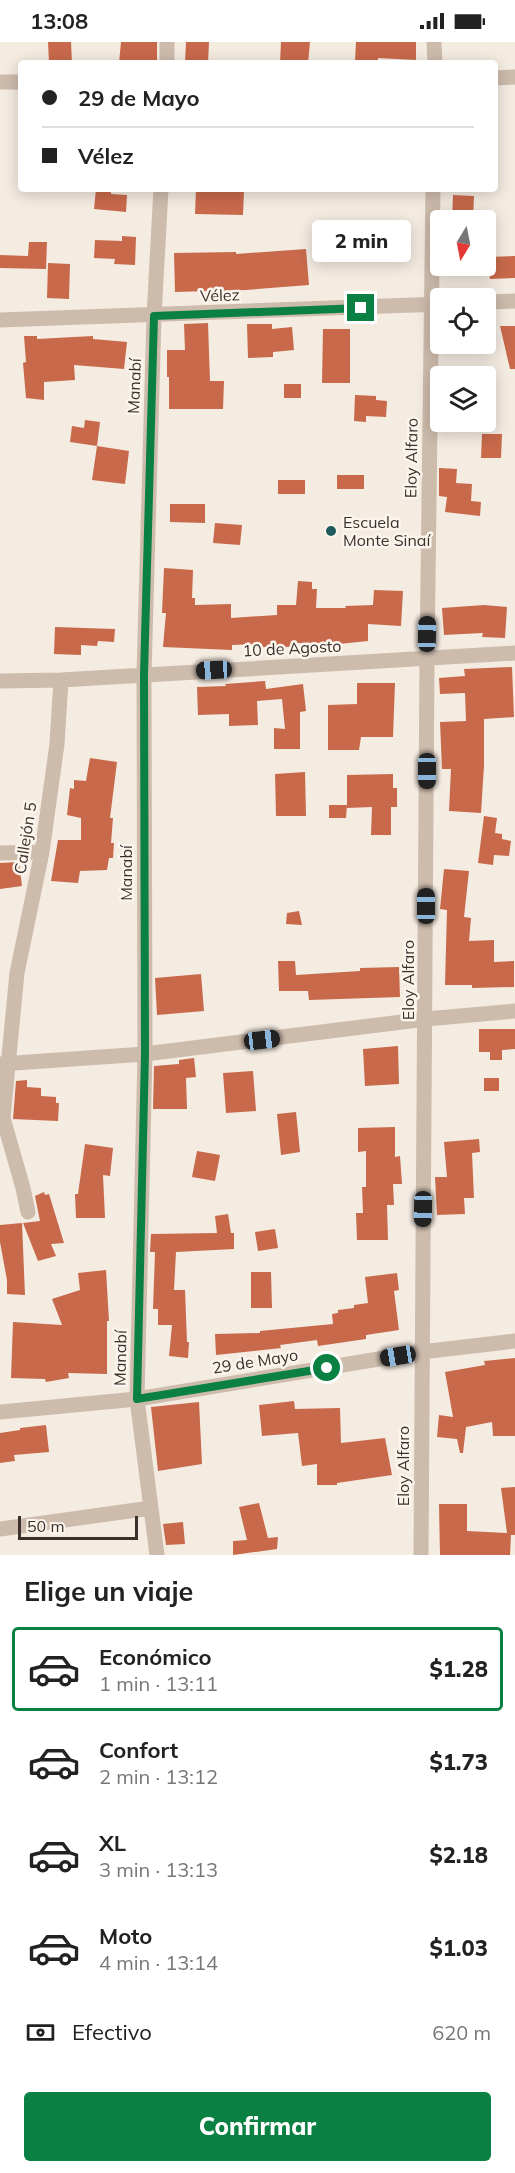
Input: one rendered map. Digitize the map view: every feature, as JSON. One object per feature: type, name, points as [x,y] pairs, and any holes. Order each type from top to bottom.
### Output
[{"type":"street","points":[[167,42],[167,60]]},
{"type":"street","points":[[434,42],[435,60]]},
{"type":"street","points":[[498,78],[515,77]]},
{"type":"street","points":[[0,82],[18,82]]},
{"type":"street","name":"Manabí","points":[[157,1555],[137,1399],[145,1054],[144,674],[160,192]]},
{"type":"street","name":"Eloy Alfaro","points":[[433,192],[436,288]]},
{"type":"street","points":[[496,302],[515,301]]},
{"type":"street","name":"Vélez","points":[[0,320],[430,305]]},
{"type":"street","name":"Eloy Alfaro","points":[[421,1555],[427,658],[435,354]]},
{"type":"street","name":"10 de Agosto","points":[[0,681],[61,680],[515,653]]},
{"type":"street","name":"Callejón 5","points":[[28,1212],[3,1118],[4,1064],[16,973],[42,852],[57,744],[61,680]]},
{"type":"street","points":[[0,853],[42,852]]},
{"type":"street","points":[[4,1064],[145,1054],[426,1019],[515,1011]]},
{"type":"street","name":"29 de Mayo","points":[[0,1412],[137,1399],[421,1352],[515,1341]]},
{"type":"street","points":[[0,1529],[151,1508]]},
{"type":"building","points":[[48,42],[71,42],[72,60],[49,60]]},
{"type":"building","points":[[121,42],[157,42],[157,60],[119,60]]},
{"type":"building","points":[[186,42],[209,42],[208,60],[185,60]]},
{"type":"building","points":[[281,42],[310,42],[308,60],[280,60]]},
{"type":"building","points":[[356,42],[416,42],[416,60],[378,58],[378,60],[355,60]]},
{"type":"building","points":[[96,192],[127,195],[126,212],[94,209]]},
{"type":"building","points":[[196,192],[244,192],[243,215],[195,214]]},
{"type":"building","points":[[453,195],[474,196],[473,210],[452,210]]},
{"type":"building","points":[[122,236],[136,237],[135,265],[114,264],[115,259],[94,258],[95,240],[122,241]]},
{"type":"building","points":[[29,242],[47,242],[46,269],[0,268],[0,255],[28,256]]},
{"type":"building","points":[[306,249],[309,285],[175,292],[174,253],[236,252],[236,254]]},
{"type":"building","points":[[515,256],[515,278],[490,279],[490,276],[496,276],[496,257]]},
{"type":"building","points":[[48,263],[70,264],[69,299],[47,298]]},
{"type":"building","points":[[208,323],[210,381],[224,381],[223,409],[169,409],[167,350],[185,350],[184,324]]},
{"type":"building","points":[[247,324],[272,324],[272,329],[292,327],[294,350],[273,352],[273,357],[248,358]]},
{"type":"building","points":[[500,326],[515,326],[515,369],[510,369]]},
{"type":"building","points":[[323,329],[350,329],[350,383],[322,383]]},
{"type":"building","points":[[24,336],[37,336],[37,339],[93,336],[93,339],[127,342],[124,369],[74,365],[75,380],[44,382],[44,400],[26,398],[23,363],[26,362]]},
{"type":"building","points":[[284,384],[301,384],[301,398],[284,398]]},
{"type":"building","points":[[355,395],[376,396],[376,400],[387,401],[386,417],[366,416],[366,422],[354,421]]},
{"type":"building","points":[[85,420],[100,422],[97,446],[70,442],[72,426],[84,428]]},
{"type":"building","points":[[482,434],[502,434],[501,458],[481,458]]},
{"type":"building","points":[[97,446],[129,451],[125,484],[92,480]]},
{"type":"building","points":[[439,468],[457,469],[456,483],[472,484],[471,501],[481,502],[480,516],[445,512],[447,497],[439,496]]},
{"type":"building","points":[[337,475],[364,475],[364,489],[337,489]]},
{"type":"building","points":[[278,480],[305,480],[305,494],[278,494]]},
{"type":"building","points":[[170,504],[205,504],[205,523],[170,522]]},
{"type":"building","points":[[215,523],[242,525],[240,545],[213,543]]},
{"type":"building","points":[[164,568],[193,570],[192,598],[195,598],[195,605],[231,604],[231,618],[277,615],[277,605],[296,605],[298,581],[312,582],[312,589],[317,589],[316,608],[373,605],[374,590],[403,591],[401,626],[368,624],[368,641],[339,644],[298,643],[298,647],[232,645],[232,650],[163,647],[166,613],[162,613]]},
{"type":"building","points":[[484,605],[507,607],[505,638],[482,637],[483,633],[444,635],[442,608]]},
{"type":"building","points":[[55,627],[115,629],[114,642],[98,641],[97,646],[81,645],[81,655],[54,654]]},
{"type":"building","points":[[512,667],[514,717],[484,719],[481,813],[449,811],[451,769],[442,769],[440,722],[466,721],[465,693],[440,694],[439,678],[465,676],[464,669]]},
{"type":"building","points":[[265,681],[266,689],[303,684],[306,711],[300,712],[300,749],[274,749],[274,728],[285,729],[282,699],[257,701],[258,725],[229,726],[229,714],[198,715],[197,687]]},
{"type":"building","points":[[357,683],[395,683],[393,737],[361,737],[359,750],[328,750],[328,705],[357,704]]},
{"type":"building","points":[[90,758],[117,762],[110,818],[113,818],[111,843],[114,843],[113,858],[109,858],[107,870],[80,871],[78,883],[51,881],[58,840],[81,840],[81,818],[67,815],[70,788],[74,789],[74,780],[86,781]]},
{"type":"building","points":[[305,772],[306,816],[276,816],[275,774]]},
{"type":"building","points":[[393,774],[393,788],[397,788],[397,807],[391,807],[391,835],[371,835],[372,807],[347,808],[347,775]]},
{"type":"building","points":[[329,805],[347,805],[346,818],[329,818]]},
{"type":"building","points":[[484,816],[497,818],[495,833],[502,834],[502,839],[511,841],[509,856],[494,855],[493,865],[478,863]]},
{"type":"building","points":[[19,862],[22,886],[0,889],[0,863]]},
{"type":"building","points":[[444,869],[469,871],[464,917],[471,918],[469,941],[494,940],[494,962],[514,961],[514,987],[472,988],[472,985],[445,985],[447,910],[440,909]]},
{"type":"building","points":[[299,911],[302,925],[286,924],[287,913]]},
{"type":"building","points":[[278,961],[295,961],[296,975],[360,971],[360,968],[399,967],[400,997],[309,1000],[308,991],[279,991]]},
{"type":"building","points":[[201,974],[204,1011],[157,1015],[155,978]]},
{"type":"building","points":[[479,1029],[515,1029],[515,1049],[502,1050],[502,1060],[490,1060],[490,1052],[479,1052]]},
{"type":"building","points":[[398,1046],[399,1084],[365,1086],[363,1049]]},
{"type":"building","points":[[194,1058],[196,1077],[186,1078],[187,1109],[153,1109],[154,1066],[179,1064],[179,1060]]},
{"type":"building","points":[[253,1071],[256,1111],[226,1113],[223,1073]]},
{"type":"building","points":[[484,1078],[499,1078],[499,1091],[484,1091]]},
{"type":"building","points":[[27,1080],[27,1087],[41,1088],[41,1096],[56,1097],[56,1103],[59,1103],[58,1121],[13,1119],[16,1081]]},
{"type":"building","points":[[296,1112],[300,1152],[281,1155],[277,1114]]},
{"type":"building","points":[[395,1127],[395,1157],[400,1156],[402,1184],[393,1184],[394,1205],[387,1205],[388,1240],[357,1240],[356,1213],[363,1213],[362,1187],[366,1187],[366,1151],[358,1152],[358,1128]]},
{"type":"building","points":[[479,1139],[480,1152],[472,1153],[474,1198],[464,1198],[465,1214],[437,1215],[435,1177],[447,1177],[444,1142]]},
{"type":"building","points":[[85,1144],[113,1148],[110,1176],[103,1175],[105,1218],[76,1218],[75,1194],[78,1194]]},
{"type":"building","points":[[197,1151],[220,1155],[215,1181],[192,1177]]},
{"type":"building","points":[[44,1192],[45,1195],[49,1194],[64,1243],[51,1244],[56,1256],[38,1261],[23,1223],[40,1221],[35,1196]]},
{"type":"building","points":[[228,1214],[231,1233],[234,1233],[234,1249],[176,1252],[174,1290],[185,1290],[188,1358],[169,1356],[172,1325],[158,1325],[158,1309],[153,1309],[155,1252],[150,1252],[151,1234],[217,1233],[215,1216]]},
{"type":"building","points":[[22,1223],[25,1295],[7,1294],[0,1225]]},
{"type":"building","points":[[275,1229],[278,1248],[258,1251],[255,1232]]},
{"type":"building","points":[[106,1270],[109,1321],[107,1321],[107,1374],[68,1373],[69,1378],[46,1382],[45,1379],[11,1378],[13,1322],[62,1325],[52,1299],[80,1290],[78,1273]]},
{"type":"building","points":[[251,1272],[271,1272],[272,1308],[251,1308]]},
{"type":"building","points":[[397,1273],[399,1290],[394,1291],[399,1330],[366,1335],[366,1339],[318,1346],[317,1340],[280,1345],[281,1348],[216,1355],[215,1334],[260,1333],[260,1331],[333,1324],[332,1314],[338,1313],[338,1310],[368,1303],[365,1277]]},
{"type":"building","points":[[515,1358],[515,1436],[493,1436],[492,1422],[466,1427],[463,1453],[460,1453],[457,1439],[437,1437],[439,1415],[453,1417],[445,1372],[485,1365],[484,1361]]},
{"type":"building","points":[[294,1401],[295,1409],[340,1408],[341,1443],[385,1438],[392,1475],[337,1483],[337,1485],[317,1485],[317,1464],[302,1466],[298,1433],[262,1436],[259,1405]]},
{"type":"building","points":[[199,1402],[202,1464],[158,1471],[151,1407]]},
{"type":"building","points":[[46,1425],[49,1452],[14,1455],[15,1461],[0,1463],[0,1433]]},
{"type":"building","points":[[515,1487],[515,1535],[511,1535],[510,1555],[440,1555],[439,1504],[467,1504],[467,1531],[507,1533],[501,1488]]},
{"type":"building","points":[[259,1503],[268,1538],[278,1537],[277,1549],[233,1555],[233,1541],[247,1540],[239,1507]]},
{"type":"building","points":[[183,1522],[185,1544],[166,1545],[163,1524]]},
{"type":"place","name":"Escuela Monte Sinaí","points":[[331,531]]},
{"type":"route","points":[[327,1368],[137,1399],[145,1054],[144,674],[154,316],[361,308]]}]
